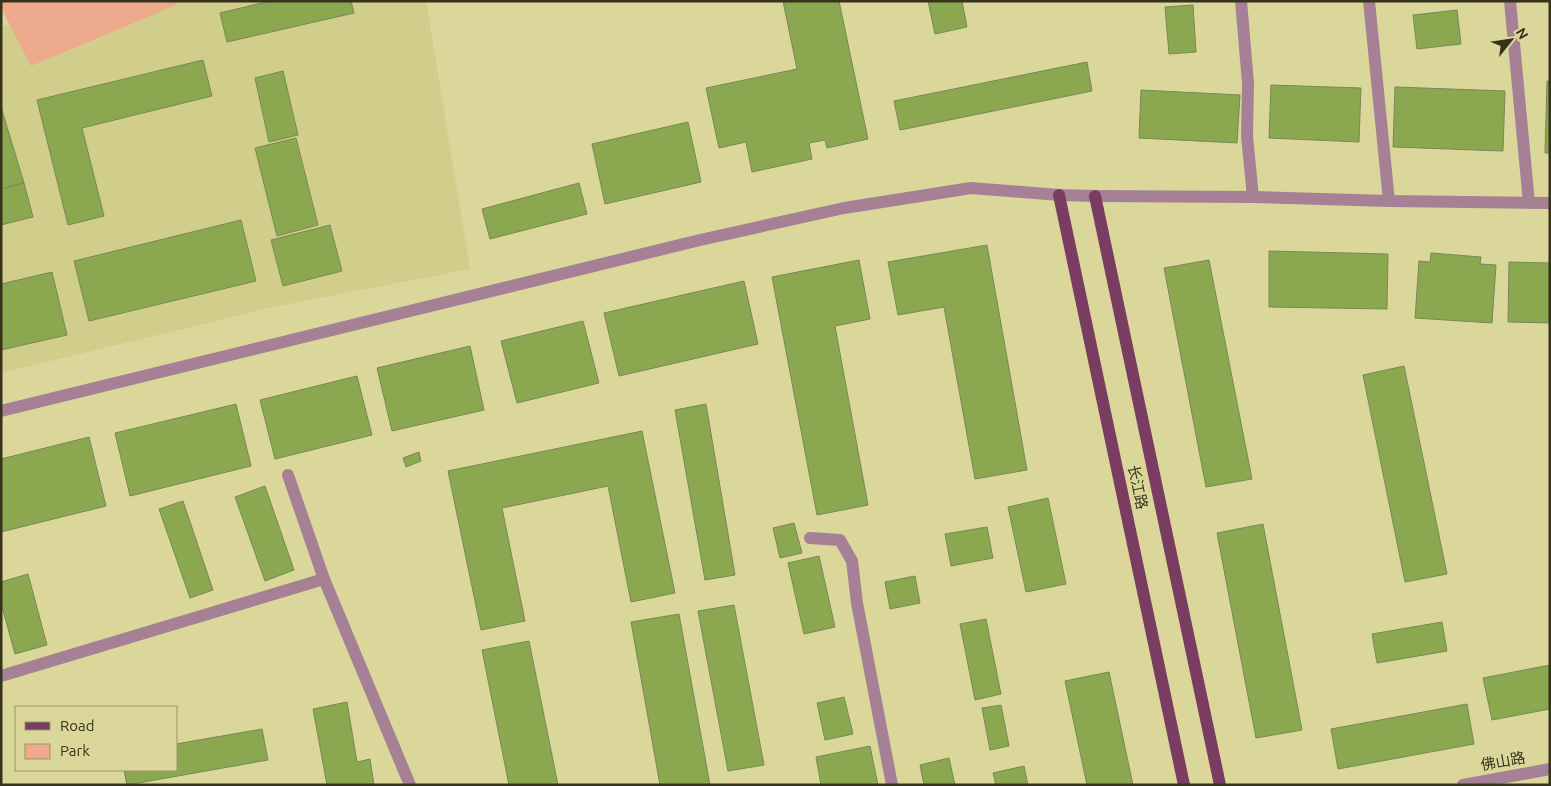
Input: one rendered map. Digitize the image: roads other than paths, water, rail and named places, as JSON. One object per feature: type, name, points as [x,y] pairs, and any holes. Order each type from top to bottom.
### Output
[{"type":"main road","name":"长江路","points":[[1059,195],[1184,785]]},
{"type":"main road","name":"长江路","points":[[1095,196],[1220,785]]},
{"type":"street","points":[[1241,1],[1248,83],[1247,136],[1253,197]]},
{"type":"street","points":[[1369,1],[1389,201]]},
{"type":"street","points":[[1510,1],[1529,203]]},
{"type":"street","points":[[1,411],[700,240],[844,208],[971,188],[1095,196],[1253,197],[1550,204]]},
{"type":"street","points":[[288,475],[324,579],[410,785]]},
{"type":"street","points":[[810,538],[840,540],[852,561],[857,603],[892,785]]},
{"type":"street","points":[[1,676],[324,579]]},
{"type":"street","name":"佛山路","points":[[1463,785],[1550,769]]}]
